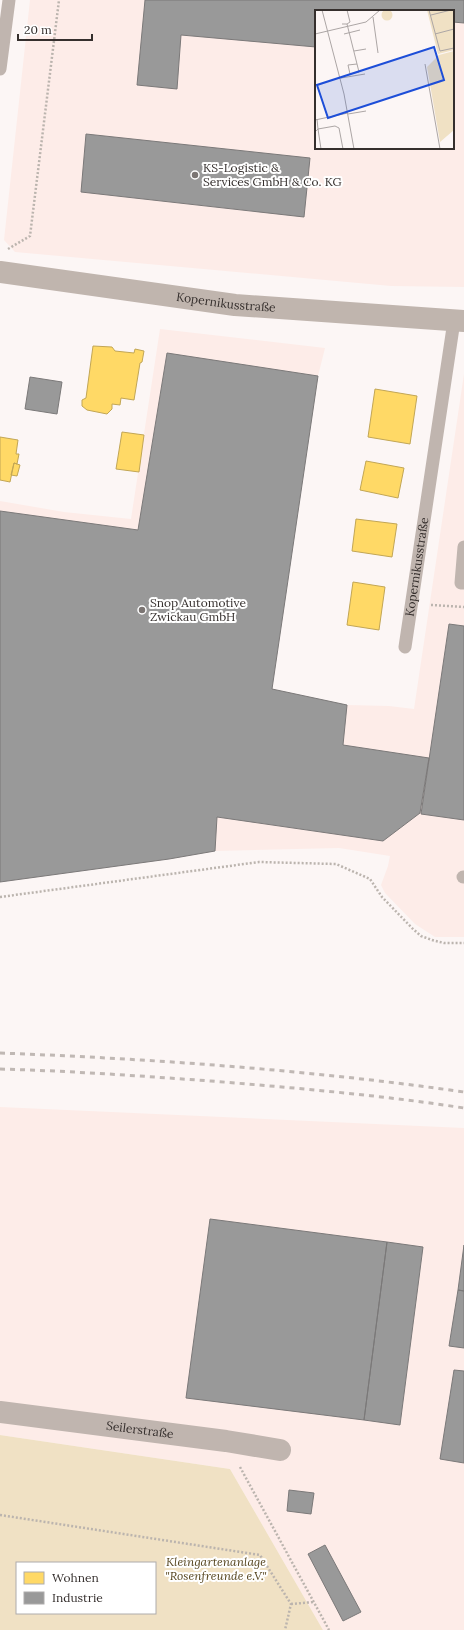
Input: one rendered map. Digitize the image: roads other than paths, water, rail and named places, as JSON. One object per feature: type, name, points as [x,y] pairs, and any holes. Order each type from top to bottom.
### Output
[{"type":"street","name":"Kopernikusstraße","points":[[0,272],[236,305],[459,321]]},
{"type":"street","name":"Seilerstraße","points":[[0,1412],[226,1441],[280,1450]]},
{"type":"lane","points":[[0,69],[9,0]]},
{"type":"lane","name":"Kopernikusstraße","points":[[405,647],[459,321]]},
{"type":"lane","points":[[464,547],[461,583],[464,583]]},
{"type":"railway","points":[[0,1053],[232,1066],[348,1077],[464,1092]]},
{"type":"railway","points":[[0,1069],[211,1081],[306,1089],[464,1108]]},
{"type":"place","name":"KS-Logistic & Services GmbH & Co. KG","points":[[195,175]]},
{"type":"place","name":"Snop Automotive Zwickau GmbH","points":[[142,610]]},
{"type":"park label","name":"Kleingartenanlage \"Rosenfreunde e.V.\"","points":[[216,1569]]}]
